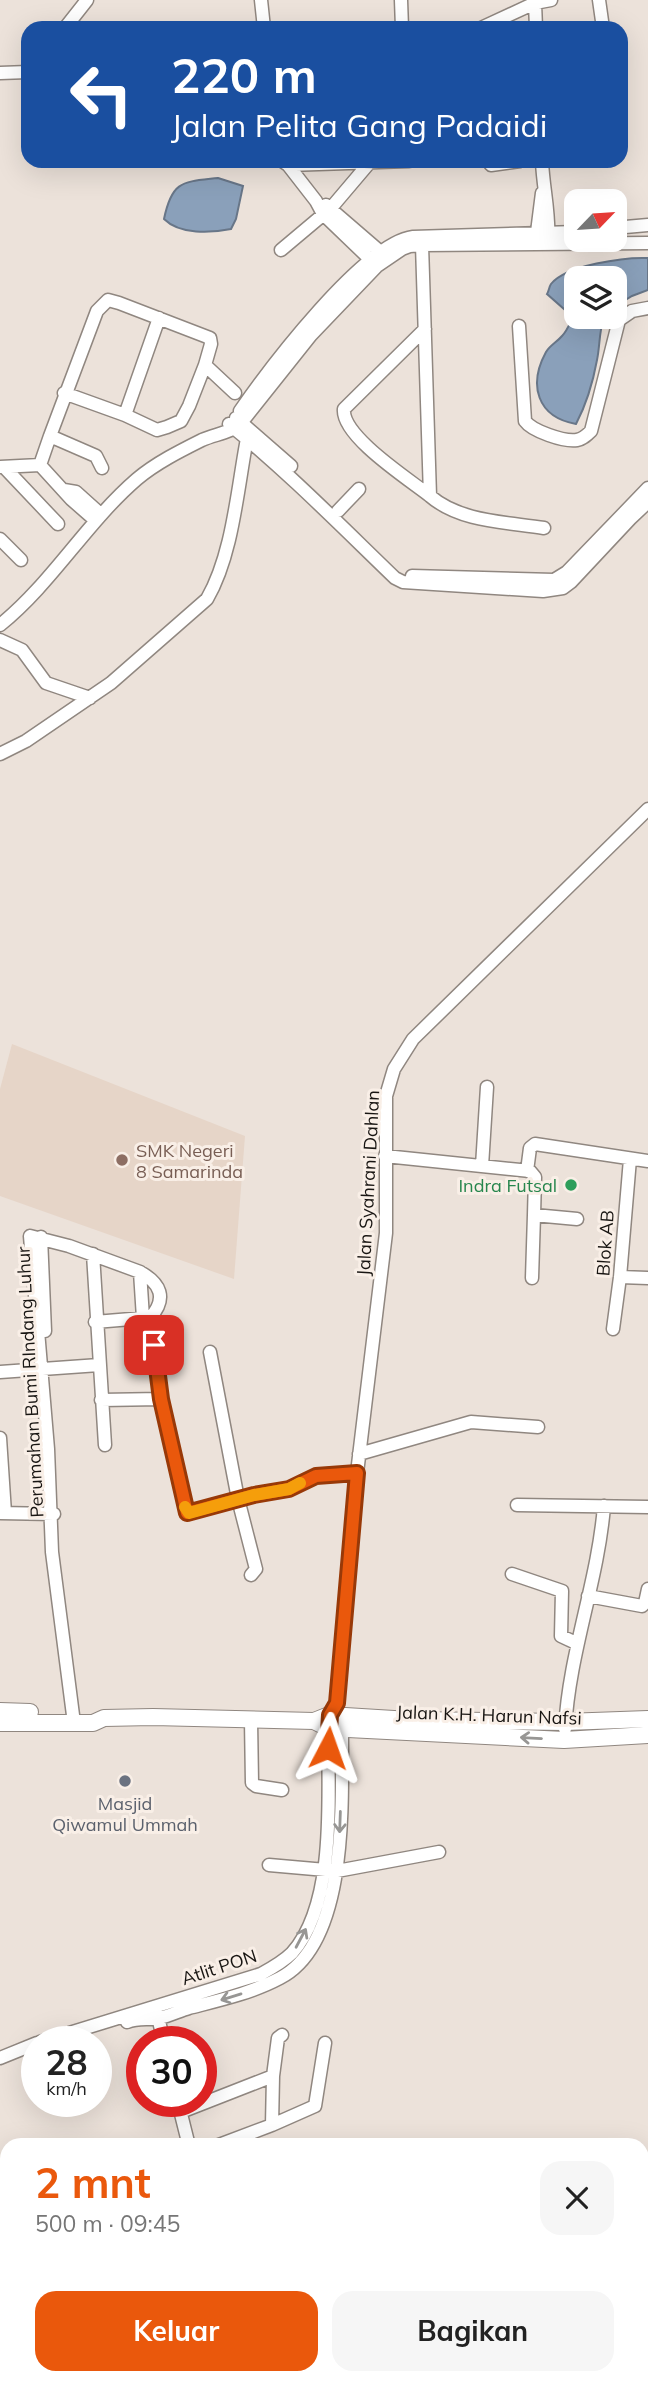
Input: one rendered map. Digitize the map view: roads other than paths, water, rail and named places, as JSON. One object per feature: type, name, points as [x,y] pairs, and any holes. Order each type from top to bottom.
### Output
[{"type":"main road","points":[[0,1711],[78,1718],[93,1723],[104,1718],[153,1717],[332,1719]]},
{"type":"main road","points":[[0,1723],[78,1718]]},
{"type":"main road","name":"Jalan K.H. Harun Nafsi","points":[[332,1719],[565,1722],[648,1719]]},
{"type":"main road","name":"Jalan K.H. Harun Nafsi","points":[[332,1719],[564,1740],[648,1735]]},
{"type":"street","points":[[72,21],[87,0]]},
{"type":"street","points":[[261,0],[263,21]]},
{"type":"street","points":[[401,0],[402,21]]},
{"type":"street","points":[[496,21],[535,3],[551,0]]},
{"type":"street","points":[[599,0],[602,21]]},
{"type":"street","points":[[535,3],[536,21]]},
{"type":"street","points":[[0,72],[21,72]]},
{"type":"street","points":[[289,168],[316,201],[378,259]]},
{"type":"street","points":[[281,250],[327,211],[365,168]]},
{"type":"street","points":[[542,168],[547,202],[542,239]]},
{"type":"street","points":[[627,227],[648,225]]},
{"type":"street","points":[[378,259],[410,246],[542,239],[564,234]]},
{"type":"street","points":[[0,625],[36,590],[98,517],[150,469],[237,428],[311,335],[397,241],[413,237],[648,243]]},
{"type":"street","points":[[422,245],[430,496]]},
{"type":"street","points":[[40,465],[64,393],[103,303],[108,300],[209,336],[212,341],[205,365],[181,421],[157,430],[125,415],[64,393]]},
{"type":"street","points":[[519,326],[525,421],[530,428],[540,432],[575,440],[585,437],[591,431],[619,320],[632,311],[648,308]]},
{"type":"street","points":[[125,415],[159,318]]},
{"type":"street","points":[[425,329],[344,410],[348,427],[442,506],[456,513],[544,527]]},
{"type":"street","points":[[205,365],[234,393]]},
{"type":"street","points":[[237,428],[317,500],[395,578],[411,584],[542,591],[563,588],[648,502]]},
{"type":"street","points":[[237,428],[338,511],[389,563],[407,576],[544,581],[561,577],[648,488]]},
{"type":"street","points":[[0,754],[26,741],[111,683],[207,599],[214,588],[229,536],[237,428]]},
{"type":"street","points":[[50,436],[96,456],[102,468]]},
{"type":"street","points":[[2,467],[40,465],[71,499],[98,517]]},
{"type":"street","points":[[2,467],[58,524]]},
{"type":"street","points":[[338,511],[359,489]]},
{"type":"street","points":[[0,538],[21,560]]},
{"type":"street","points":[[0,640],[22,650],[46,683],[90,698]]},
{"type":"street","name":"Jalan Syahrani Dahlan","points":[[332,1719],[354,1473],[359,1454],[386,1233],[386,1096],[394,1069],[413,1039],[648,809]]},
{"type":"street","points":[[482,1166],[486,1087]]},
{"type":"street","points":[[527,1171],[530,1148],[535,1144],[648,1161]]},
{"type":"street","points":[[384,1156],[533,1172],[532,1278]]},
{"type":"street","name":"Blok AB","points":[[613,1329],[630,1159]]},
{"type":"street","points":[[534,1215],[578,1219]]},
{"type":"street","name":"Perumahan Bumi RIndang Luhur","points":[[78,1718],[52,1552],[55,1475],[44,1368],[36,1236],[140,1272]]},
{"type":"street","points":[[93,1254],[95,1322],[105,1445]]},
{"type":"street","points":[[95,1322],[146,1318],[158,1304],[160,1292],[155,1281],[140,1272]]},
{"type":"street","points":[[140,1272],[161,1399],[186,1512],[289,1489],[316,1476],[354,1473]]},
{"type":"street","points":[[620,1277],[648,1278]]},
{"type":"street","points":[[210,1352],[238,1499],[256,1569],[251,1575]]},
{"type":"street","points":[[0,1372],[99,1365]]},
{"type":"street","points":[[101,1401],[161,1399]]},
{"type":"street","points":[[359,1454],[469,1422],[538,1427]]},
{"type":"street","points":[[0,1438],[3,1513],[52,1514]]},
{"type":"street","points":[[517,1505],[648,1507]]},
{"type":"street","points":[[564,1740],[576,1643],[601,1542],[604,1506]]},
{"type":"street","points":[[512,1574],[562,1591],[561,1636],[576,1643]]},
{"type":"street","points":[[588,1596],[642,1605],[645,1603],[648,1589]]},
{"type":"street","name":"Atlit PON","points":[[112,2026],[261,1974],[281,1963],[294,1951],[330,1871],[341,1822],[332,1719]]},
{"type":"street","points":[[251,1720],[252,1783],[282,1790]]},
{"type":"street","points":[[269,1865],[330,1871],[439,1852]]},
{"type":"street","points":[[157,2012],[160,2026]]},
{"type":"street","name":"Atlit PON","points":[[103,2026],[157,2012]]},
{"type":"street","points":[[271,2125],[278,2038],[282,2035]]},
{"type":"street","points":[[237,2138],[311,2108],[317,2103],[325,2043]]},
{"type":"street","name":"Atlit PON","points":[[0,2058],[21,2050]]},
{"type":"street","points":[[0,2065],[21,2056]]},
{"type":"street","points":[[217,2095],[274,2076]]},
{"type":"street","points":[[182,2117],[187,2138]]},
{"type":"water","points":[[218,178],[243,186],[236,219],[231,229],[205,232],[187,230],[164,219],[171,197],[181,185]]},
{"type":"water","points":[[648,258],[648,290],[627,299],[627,266],[587,266]]},
{"type":"water","points":[[564,274],[564,309],[547,294],[551,284]]},
{"type":"water","points":[[567,329],[601,329],[589,393],[576,424],[552,414],[540,398],[537,387],[546,352]]},
{"type":"place","name":"SMK Negeri 8 Samarinda","points":[[122,1160]]},
{"type":"place","name":"Indra Futsal","points":[[571,1185]]},
{"type":"place","name":"Masjid Qiwamul Ummah","points":[[125,1781]]}]
